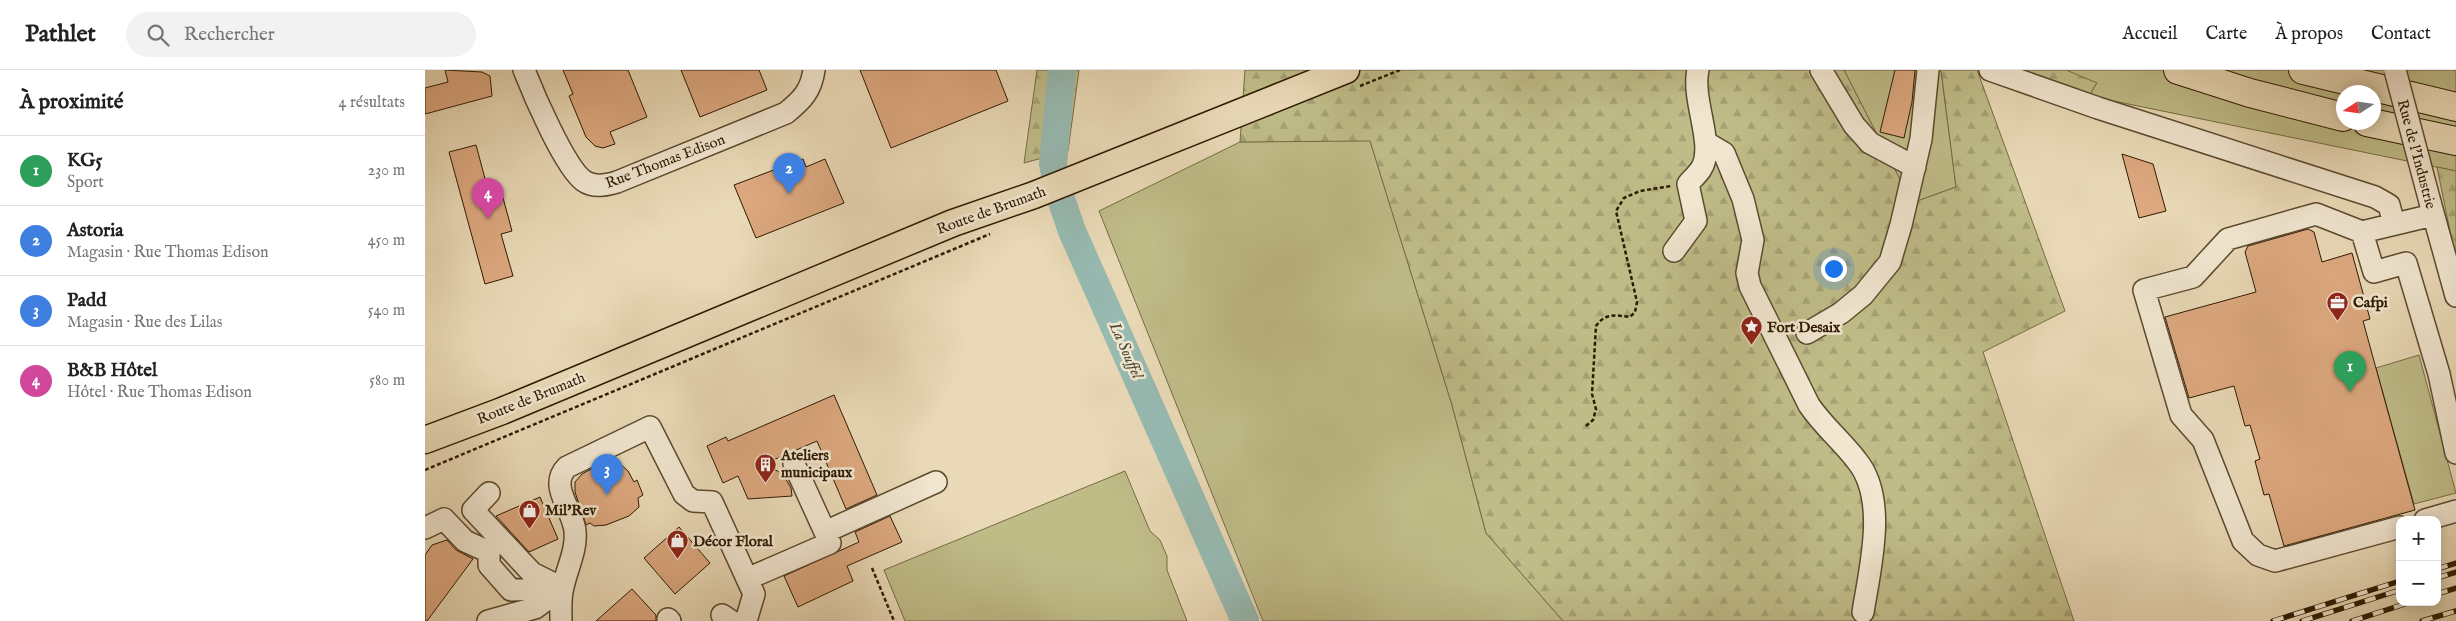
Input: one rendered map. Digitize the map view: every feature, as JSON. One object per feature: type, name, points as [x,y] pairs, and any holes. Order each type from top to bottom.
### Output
[{"type":"highway","points":[[2178,70],[2251,93],[2336,115]]},
{"type":"highway","points":[[2303,70],[2456,107]]},
{"type":"highway","points":[[2381,125],[2456,141]]},
{"type":"main road","name":"Route de Brumath","points":[[425,440],[827,276],[988,222],[1033,195],[1346,70]]},
{"type":"main road","name":"Route de Brumath","points":[[425,424],[637,354]]},
{"type":"street","name":"Rue Thomas Edison","points":[[524,70],[571,167],[585,182],[601,186],[617,182],[786,113],[802,100],[812,84],[814,70]]},
{"type":"street","points":[[1674,251],[1696,221],[1688,184],[1702,168],[1707,143],[1700,118],[1695,83],[1698,70]]},
{"type":"street","points":[[1821,70],[1854,125],[1870,143],[1915,167]]},
{"type":"street","points":[[1807,332],[1841,313],[1863,295],[1890,262],[1921,139],[1927,70]]},
{"type":"street","points":[[1990,70],[2098,108],[2375,197],[2389,205],[2394,224]]},
{"type":"street","name":"Rue de l'Industrie","points":[[2395,70],[2431,208],[2452,268],[2456,296]]},
{"type":"street","points":[[1707,143],[1723,153],[1743,199],[1753,240],[1747,274],[1750,286],[1809,405],[1821,423],[1858,462],[1866,476],[1873,504],[1874,541],[1863,612]]},
{"type":"street","points":[[2396,528],[2275,561],[2258,554],[2243,541],[2203,440],[2181,415],[2144,290],[2193,276],[2228,239],[2316,214],[2361,232],[2394,224],[2431,208]]},
{"type":"street","points":[[2361,232],[2375,272],[2406,263],[2439,374],[2456,453]]},
{"type":"street","points":[[561,621],[562,588],[575,538],[572,518],[559,482],[561,473],[567,467],[651,427],[687,499],[698,502],[712,502],[754,594],[746,621]]},
{"type":"street","points":[[747,580],[830,543],[794,464]]},
{"type":"street","points":[[825,532],[936,482]]},
{"type":"street","points":[[489,493],[473,510],[532,573],[562,588]]},
{"type":"street","points":[[2439,516],[2456,511]]},
{"type":"street","points":[[425,528],[444,519],[465,541],[489,552],[489,565],[511,590],[562,588]]},
{"type":"street","points":[[488,621],[535,608],[562,588]]},
{"type":"path","points":[[1586,426],[1593,420],[1596,408],[1592,394],[1596,326],[1602,318],[1611,315],[1630,317],[1635,312],[1637,302],[1616,211],[1624,198],[1640,191],[1688,184]]},
{"type":"path","points":[[425,470],[988,222]]},
{"type":"path","points":[[872,568],[895,621]]},
{"type":"green space","points":[[1037,70],[1079,70],[1068,151],[1024,163]]},
{"type":"green space","points":[[1245,70],[1844,70],[1912,203],[1956,187],[1941,70],[1977,70],[2065,311],[1983,352],[2074,621],[1563,621],[1486,533],[1452,405],[1370,141],[1240,142]]},
{"type":"green space","points":[[1844,70],[1941,70],[1956,187],[1912,203]]},
{"type":"green space","points":[[2000,70],[2066,70],[2097,83],[2089,96]]},
{"type":"green space","points":[[2066,70],[2456,70],[2456,171],[2089,96]]},
{"type":"green space","points":[[1370,140],[1452,405],[1486,533],[1563,621],[1263,621],[1099,211],[1240,142]]},
{"type":"green space","points":[[2437,167],[2456,171],[2456,250],[2454,251]]},
{"type":"green space","points":[[2419,355],[2456,493],[2414,504],[2376,368]]},
{"type":"green space","points":[[1125,471],[1150,531],[1160,540],[1167,556],[1167,570],[1187,621],[905,621],[884,570]]},
{"type":"building","points":[[445,70],[482,72],[490,76],[492,96],[425,114],[425,88],[448,82]]},
{"type":"building","points":[[563,70],[628,70],[647,117],[610,132],[615,144],[603,148],[595,146],[586,137],[569,96],[573,94]]},
{"type":"building","points":[[681,70],[759,70],[767,90],[700,117]]},
{"type":"building","points":[[860,70],[996,70],[1008,101],[891,148]]},
{"type":"building","points":[[1895,70],[1915,70],[1912,102],[1904,138],[1880,132]]},
{"type":"building","points":[[476,145],[487,186],[499,183],[512,231],[501,234],[513,276],[485,284],[449,152]]},
{"type":"building","points":[[2122,154],[2153,164],[2166,211],[2139,218]]},
{"type":"building","points":[[803,159],[806,167],[825,159],[844,203],[756,238],[734,185]]},
{"type":"building","points":[[2308,229],[2314,232],[2322,262],[2352,253],[2370,319],[2363,321],[2415,510],[2284,546],[2269,494],[2264,495],[2255,461],[2260,459],[2250,425],[2245,426],[2234,386],[2189,398],[2165,317],[2256,292],[2245,252],[2248,246]]},
{"type":"building","points":[[834,395],[877,495],[846,509],[817,441],[764,464],[783,474],[791,488],[792,496],[748,499],[738,476],[723,483],[707,446],[726,437],[728,441]]},
{"type":"building","points":[[619,463],[628,471],[634,482],[637,480],[643,495],[638,498],[639,507],[629,516],[606,525],[594,526],[590,523],[586,525],[575,492],[575,482],[582,474],[595,467]]},
{"type":"building","name":"Mil'Rev","points":[[540,497],[558,539],[529,552],[496,516]]},
{"type":"building","points":[[890,516],[902,542],[847,566],[853,581],[798,607],[784,576],[859,542],[855,532]]},
{"type":"building","name":"Décor Floral","points":[[679,527],[710,563],[675,594],[644,558]]},
{"type":"building","points":[[447,540],[456,550],[473,559],[427,621],[425,621],[425,555],[432,545]]},
{"type":"building","points":[[632,589],[656,615],[656,621],[596,621]]},
{"type":"waterway","name":"La Souffel","points":[[1062,70],[1053,164],[1059,193],[1072,231],[1245,621]]},
{"type":"railway","points":[[2441,568],[2456,563]]},
{"type":"railway","points":[[2441,577],[2456,572]]},
{"type":"railway","points":[[2273,621],[2396,582]]},
{"type":"railway","points":[[2441,593],[2456,588]]},
{"type":"railway","points":[[2302,621],[2396,591]]},
{"type":"railway","points":[[2352,621],[2399,606]]},
{"type":"railway","points":[[2422,621],[2456,611]]},
{"type":"place","name":"Astoria","points":[[789,194]]},
{"type":"place","name":"B&B Hôtel","points":[[488,219]]},
{"type":"place","name":"Cafpi","points":[[2337,321]]},
{"type":"place","name":"Fort Desaix","points":[[1751,346]]},
{"type":"place","name":"KG5","points":[[2350,392]]},
{"type":"place","name":"Ateliers municipaux","points":[[765,483]]},
{"type":"place","name":"Padd","points":[[607,495]]},
{"type":"place","name":"Mil'Rev","points":[[529,529]]},
{"type":"place","name":"Décor Floral","points":[[677,560]]}]
